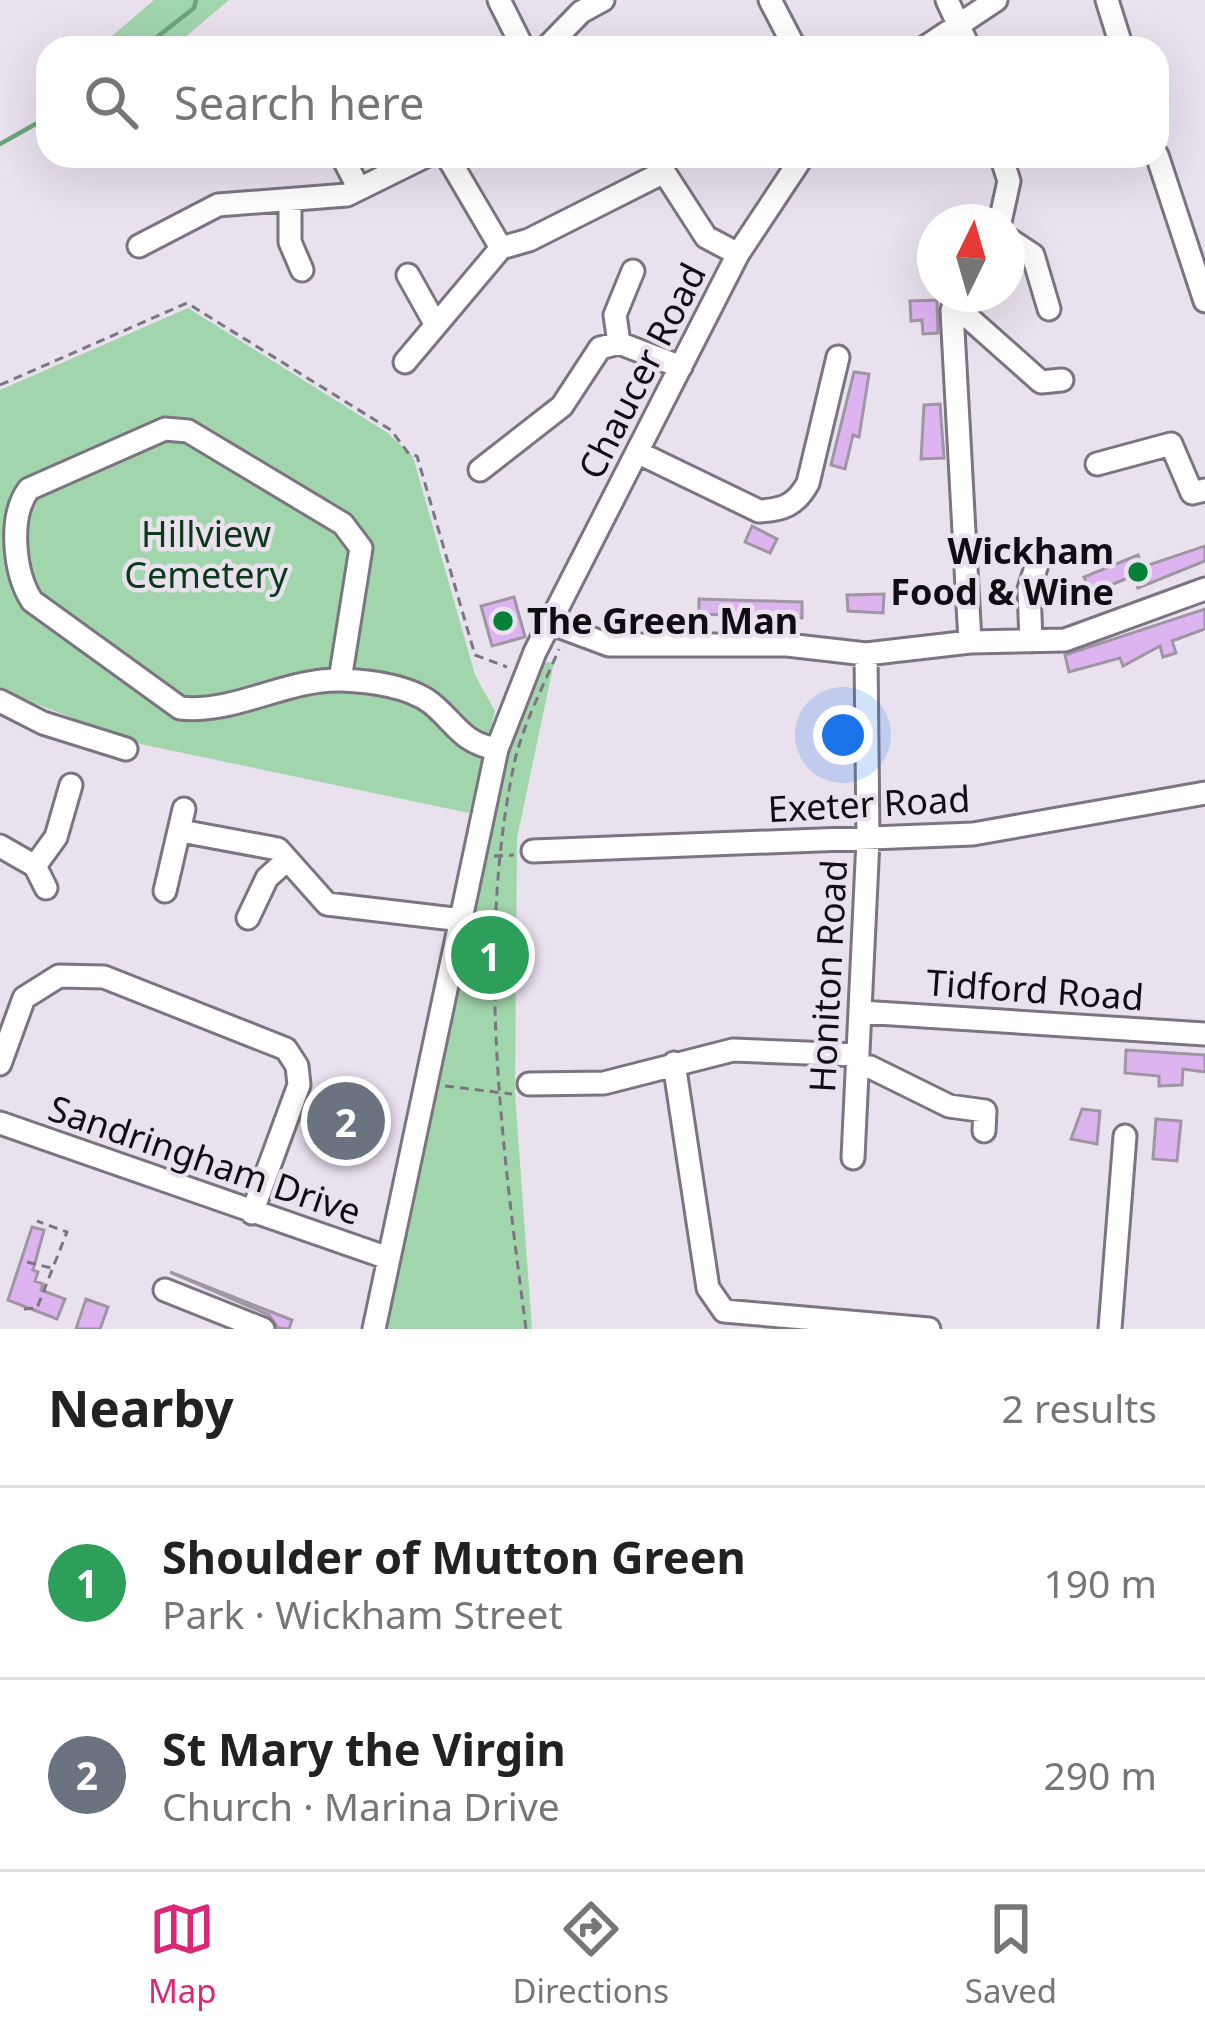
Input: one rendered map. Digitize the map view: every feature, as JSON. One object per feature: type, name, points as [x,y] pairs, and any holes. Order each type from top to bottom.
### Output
[{"type":"street","points":[[499,0],[518,36]]},
{"type":"street","points":[[558,36],[581,12],[603,0]]},
{"type":"street","points":[[770,0],[789,36]]},
{"type":"street","points":[[947,0],[965,36]]},
{"type":"street","points":[[941,36],[996,0]]},
{"type":"street","points":[[1106,0],[1118,36]]},
{"type":"street","points":[[348,168],[359,189]]},
{"type":"street","points":[[140,246],[218,205],[290,201],[359,189],[402,168]]},
{"type":"street","points":[[454,168],[501,248]]},
{"type":"street","points":[[405,362],[501,248],[529,240],[654,168]]},
{"type":"street","points":[[663,168],[706,237],[738,254]]},
{"type":"street","name":"Chaucer Road","points":[[374,1329],[462,920],[494,818],[496,748],[738,254],[795,168]]},
{"type":"street","points":[[1004,204],[1009,181],[1005,168]]},
{"type":"street","points":[[1162,168],[1205,301]]},
{"type":"street","points":[[290,201],[290,242],[302,270]]},
{"type":"street","points":[[1025,249],[1034,255],[1049,309]]},
{"type":"street","points":[[620,343],[615,315],[633,272]]},
{"type":"street","points":[[407,275],[436,325]]},
{"type":"street","points":[[954,312],[970,642]]},
{"type":"street","points":[[963,312],[1041,382],[1062,380]]},
{"type":"street","points":[[480,470],[562,406],[600,348],[620,343],[681,367]]},
{"type":"street","points":[[639,453],[759,511],[779,510],[799,499],[808,483],[838,357]]},
{"type":"street","points":[[340,680],[361,548],[343,524],[188,431],[165,429],[29,488],[17,504],[19,581],[32,601],[180,708],[204,711],[340,680],[395,688],[430,702],[458,735],[496,748]]},
{"type":"street","points":[[1097,464],[1171,444],[1192,493],[1205,490]]},
{"type":"street","points":[[1030,641],[1029,590],[1038,562]]},
{"type":"street","points":[[558,627],[609,644],[787,645],[866,654],[970,642],[1065,640],[1205,590]]},
{"type":"street","name":"Honiton Road","points":[[853,1158],[868,840],[866,654]]},
{"type":"street","points":[[0,701],[43,722],[126,749]]},
{"type":"street","points":[[35,866],[56,837],[71,785]]},
{"type":"street","name":"Exeter Road","points":[[519,854],[973,834],[1205,793]]},
{"type":"street","points":[[165,892],[181,830],[264,844],[287,860],[327,904],[462,920]]},
{"type":"street","points":[[0,846],[35,866],[46,887]]},
{"type":"street","points":[[248,918],[267,878],[287,860]]},
{"type":"street","points":[[0,1064],[25,998],[59,976],[104,977],[286,1049],[297,1066],[299,1085],[252,1213]]},
{"type":"street","name":"Tidford Road","points":[[861,1012],[1205,1034]]},
{"type":"street","points":[[529,1084],[604,1083],[733,1050],[858,1060],[949,1106],[985,1111],[984,1131]]},
{"type":"street","points":[[674,1063],[708,1288],[724,1312],[929,1329]]},
{"type":"street","name":"Sandringham Drive","points":[[0,1123],[388,1258]]},
{"type":"street","points":[[1110,1329],[1125,1136]]},
{"type":"street","points":[[165,1290],[220,1321],[263,1329]]},
{"type":"path","points":[[0,385],[188,303],[391,430],[409,454],[417,456],[475,655],[515,670]]},
{"type":"path","points":[[526,1329],[498,1095],[494,818],[558,627]]},
{"type":"path","points":[[428,1083],[498,1095],[515,1094],[529,1084]]},
{"type":"path","points":[[24,1310],[37,1308],[67,1232],[38,1221]]},
{"type":"path","points":[[27,1262],[52,1269]]},
{"type":"green space","points":[[154,0],[229,0],[186,36],[112,36]]},
{"type":"green space","name":"Hillview Cemetery","points":[[188,308],[388,433],[413,457],[475,675],[495,711],[469,813],[140,744],[0,690],[0,390]]},
{"type":"green space","points":[[554,662],[517,838],[515,1094],[532,1329],[382,1329],[509,745],[542,663]]},
{"type":"building","points":[[910,301],[917,301],[917,312],[937,312],[938,333],[923,334],[922,320],[911,321]]},
{"type":"building","points":[[854,372],[869,374],[859,437],[853,435],[845,469],[831,465]]},
{"type":"building","points":[[940,404],[944,458],[921,459],[924,405]]},
{"type":"building","points":[[752,526],[777,539],[770,553],[745,542]]},
{"type":"building","points":[[1205,546],[1205,561],[1138,588],[1133,576],[1091,593],[1084,577],[1138,555],[1143,567]]},
{"type":"building","points":[[884,594],[883,613],[848,611],[847,595]]},
{"type":"building","name":"The Green Man","points":[[514,597],[525,637],[492,646],[481,606]]},
{"type":"building","points":[[699,599],[802,602],[802,618],[699,614]]},
{"type":"building","points":[[1205,609],[1205,629],[1172,641],[1176,653],[1163,657],[1160,646],[1123,666],[1120,658],[1069,672],[1065,655]]},
{"type":"building","points":[[1126,1050],[1205,1055],[1205,1072],[1183,1069],[1182,1085],[1159,1086],[1159,1076],[1125,1073]]},
{"type":"building","points":[[317,1098],[383,1114],[375,1145],[309,1129]]},
{"type":"building","points":[[1082,1109],[1100,1111],[1097,1144],[1071,1139]]},
{"type":"building","points":[[1156,1119],[1181,1121],[1177,1161],[1153,1159]]},
{"type":"building","points":[[32,1227],[44,1230],[33,1270],[38,1272],[35,1281],[43,1284],[41,1290],[65,1299],[57,1319],[8,1300]]},
{"type":"building","points":[[170,1272],[292,1320],[289,1329],[278,1328],[269,1315]]},
{"type":"building","points":[[86,1299],[108,1307],[100,1329],[76,1329]]},
{"type":"waterway","points":[[158,36],[194,8],[196,0]]},
{"type":"waterway","points":[[0,144],[36,124]]},
{"type":"place","name":"Wickham Food & Wine","points":[[1138,572]]},
{"type":"place","name":"The Green Man","points":[[503,621]]},
{"type":"place","name":"Shoulder of Mutton Green","points":[[490,955]]},
{"type":"place","name":"St Mary the Virgin","points":[[346,1121]]}]
